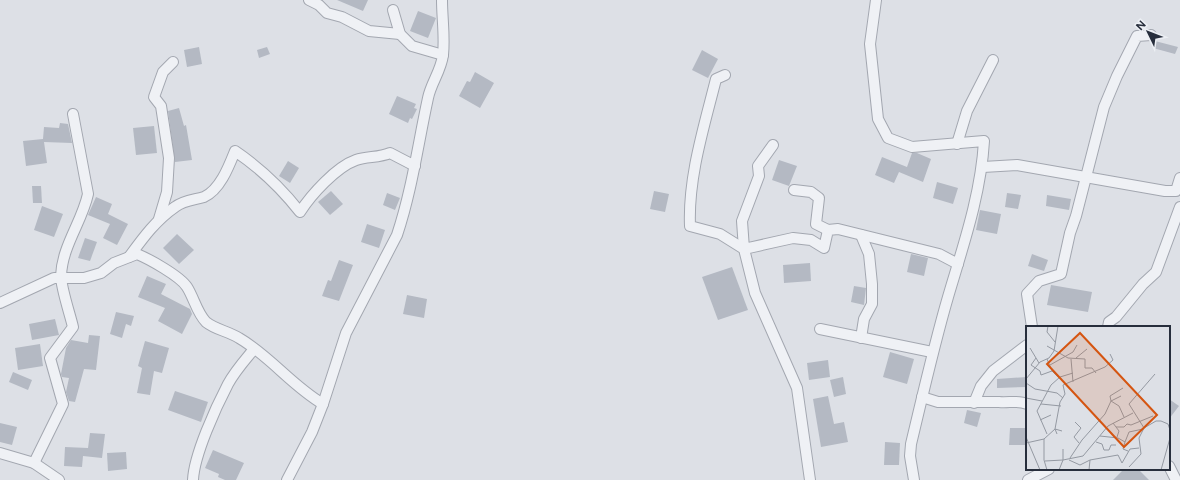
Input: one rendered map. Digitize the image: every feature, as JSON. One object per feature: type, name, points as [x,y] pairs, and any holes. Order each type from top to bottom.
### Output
[{"type":"street","points":[[309,0],[319,5],[327,13],[342,17],[369,31],[400,34]]},
{"type":"street","points":[[287,480],[312,432],[323,404],[346,332],[397,235],[415,166],[428,97],[438,73],[443,55],[442,0]]},
{"type":"street","points":[[876,0],[870,44],[878,119],[888,138],[912,147],[984,141],[983,167],[958,264],[932,352],[911,444],[914,480]]},
{"type":"street","points":[[393,10],[400,34],[412,46],[443,55]]},
{"type":"street","points":[[1032,326],[1027,294],[1039,281],[1061,274],[1070,233],[1104,107],[1117,76],[1137,36],[1151,35]]},
{"type":"street","points":[[957,144],[967,111],[993,60]]},
{"type":"street","points":[[159,219],[167,192],[168,158],[161,106],[154,97],[163,72],[173,62]]},
{"type":"street","points":[[726,75],[716,79],[700,143],[689,205],[690,226],[720,234],[744,249],[793,238],[811,240],[824,248],[828,230]]},
{"type":"street","points":[[34,463],[63,404],[50,358],[73,327],[61,276],[69,243],[86,205],[88,194],[73,114]]},
{"type":"street","points":[[773,145],[758,166],[759,176],[742,221],[744,249],[755,293],[797,388],[810,480]]},
{"type":"street","points":[[128,258],[159,219],[184,202],[212,192],[227,170],[235,152],[250,161],[283,191],[300,212],[310,196],[317,193],[327,180],[339,170],[356,160],[383,156],[390,153],[415,166]]},
{"type":"street","points":[[983,167],[1017,165],[1165,191],[1176,191]]},
{"type":"street","points":[[1180,178],[1176,191],[1180,202]]},
{"type":"street","points":[[794,190],[811,192],[819,198],[816,224],[828,230],[838,229],[939,254],[958,264]]},
{"type":"street","points":[[1108,326],[1109,322],[1116,317],[1143,284],[1156,272],[1180,207]]},
{"type":"street","points":[[861,235],[869,254],[872,284],[872,304],[864,319],[861,338]]},
{"type":"street","points":[[0,302],[61,276],[91,277],[136,254],[145,257],[181,281],[186,286],[202,318],[214,328],[239,338],[270,360],[310,396],[323,404]]},
{"type":"street","points":[[820,329],[932,352]]},
{"type":"street","points":[[974,403],[981,386],[993,371],[1026,346]]},
{"type":"street","points":[[193,480],[201,446],[229,383],[254,349]]},
{"type":"street","points":[[922,397],[938,402],[1008,403],[1021,401],[1026,404]]},
{"type":"street","points":[[0,453],[34,463],[59,480]]},
{"type":"street","points":[[1170,468],[1176,480]]},
{"type":"street","points":[[1028,480],[1047,470]]},
{"type":"building","points":[[337,0],[368,0],[363,11]]},
{"type":"building","points":[[418,11],[436,18],[428,38],[410,31]]},
{"type":"building","points":[[1155,41],[1178,47],[1175,54],[1153,48]]},
{"type":"building","points":[[199,47],[202,64],[187,67],[184,50]]},
{"type":"building","points":[[267,47],[270,54],[259,58],[257,50]]},
{"type":"building","points":[[702,50],[718,59],[708,78],[692,70]]},
{"type":"building","points":[[475,72],[494,83],[480,108],[459,96],[467,81],[470,82]]},
{"type":"building","points":[[397,96],[416,104],[414,108],[417,109],[412,119],[410,118],[408,123],[389,114]]},
{"type":"building","points":[[179,108],[184,126],[186,125],[192,160],[175,162],[168,111]]},
{"type":"building","points":[[60,123],[68,124],[72,143],[44,142],[47,163],[26,166],[23,141],[43,139],[44,127],[59,128]]},
{"type":"building","points":[[154,126],[157,153],[136,155],[133,128]]},
{"type":"building","points":[[912,153],[917,153],[931,159],[923,182],[899,172],[894,183],[875,175],[882,157],[907,167]]},
{"type":"building","points":[[779,160],[797,166],[789,186],[772,180]]},
{"type":"building","points":[[288,161],[299,168],[290,183],[279,176]]},
{"type":"building","points":[[937,182],[958,188],[953,204],[933,198]]},
{"type":"building","points":[[32,186],[41,186],[42,203],[33,203]]},
{"type":"building","points":[[331,191],[343,204],[330,215],[318,202]]},
{"type":"building","points":[[654,191],[669,194],[665,212],[650,209]]},
{"type":"building","points":[[387,193],[400,198],[395,210],[383,205]]},
{"type":"building","points":[[1007,193],[1021,195],[1018,209],[1005,207]]},
{"type":"building","points":[[1047,195],[1071,199],[1069,210],[1046,206]]},
{"type":"building","points":[[96,197],[112,204],[108,214],[128,224],[117,245],[103,238],[110,224],[88,215]]},
{"type":"building","points":[[42,206],[63,214],[54,237],[34,230]]},
{"type":"building","points":[[980,210],[1001,214],[997,234],[976,230]]},
{"type":"building","points":[[367,224],[385,230],[379,248],[361,242]]},
{"type":"building","points":[[177,234],[194,250],[179,264],[163,248]]},
{"type":"building","points":[[85,238],[97,242],[90,261],[78,258]]},
{"type":"building","points":[[911,254],[928,258],[924,276],[907,272]]},
{"type":"building","points":[[1032,254],[1048,260],[1044,271],[1028,266]]},
{"type":"building","points":[[339,260],[353,265],[339,301],[322,296],[328,280],[331,281]]},
{"type":"building","points":[[810,263],[811,281],[784,283],[783,265]]},
{"type":"building","points":[[732,267],[748,310],[718,320],[702,277]]},
{"type":"building","points":[[147,276],[166,284],[161,294],[190,309],[192,314],[182,334],[158,321],[165,308],[138,297]]},
{"type":"building","points":[[1051,285],[1092,292],[1088,312],[1047,305]]},
{"type":"building","points":[[854,286],[866,288],[864,305],[851,302]]},
{"type":"building","points":[[407,295],[427,299],[424,318],[403,314]]},
{"type":"building","points":[[116,312],[134,316],[131,326],[126,324],[122,338],[110,334]]},
{"type":"building","points":[[55,319],[59,335],[32,340],[29,324]]},
{"type":"building","points":[[89,335],[100,336],[96,370],[84,369],[75,402],[69,401],[66,392],[69,378],[62,377],[61,374],[66,348],[71,340],[88,343]]},
{"type":"building","points":[[145,341],[169,348],[162,373],[154,371],[150,395],[137,393],[142,368],[138,366]]},
{"type":"building","points":[[40,344],[43,366],[18,370],[15,348]]},
{"type":"building","points":[[890,352],[914,359],[907,384],[883,377]]},
{"type":"building","points":[[828,360],[830,377],[809,380],[807,363]]},
{"type":"building","points":[[13,372],[32,380],[28,390],[9,382]]},
{"type":"building","points":[[843,377],[846,394],[834,397],[830,380]]},
{"type":"building","points":[[1026,377],[1026,387],[997,388],[997,379]]},
{"type":"building","points":[[175,391],[208,402],[201,422],[168,410]]},
{"type":"building","points":[[828,396],[834,424],[844,422],[848,442],[821,447],[813,399]]},
{"type":"building","points":[[1170,400],[1179,406],[1170,418]]},
{"type":"building","points":[[967,410],[981,413],[977,427],[964,423]]},
{"type":"building","points":[[0,423],[17,427],[12,445],[0,442]]},
{"type":"building","points":[[1010,428],[1026,428],[1026,445],[1009,445]]},
{"type":"building","points":[[90,433],[105,434],[102,458],[83,456],[82,467],[64,466],[65,447],[88,448]]},
{"type":"building","points":[[885,442],[900,443],[899,465],[884,465]]},
{"type":"building","points":[[213,450],[244,463],[236,480],[225,480],[218,477],[219,474],[205,468]]},
{"type":"building","points":[[126,452],[127,469],[108,471],[107,453]]},
{"type":"building","points":[[1123,470],[1139,470],[1149,480],[1113,480]]}]
